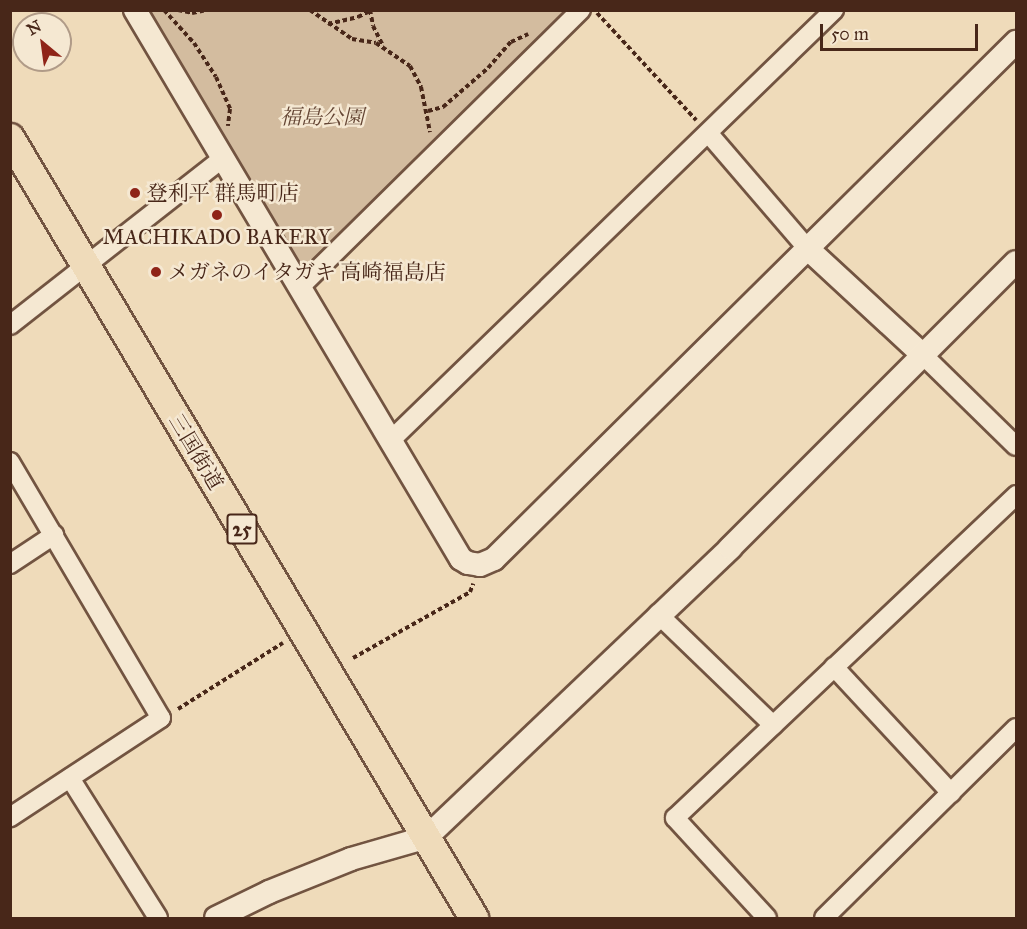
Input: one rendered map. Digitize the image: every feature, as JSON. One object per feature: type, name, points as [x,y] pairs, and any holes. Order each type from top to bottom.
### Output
[{"type":"main road","name":"三国街道","points":[[10,138],[84,267],[474,918]]},
{"type":"street","points":[[135,10],[461,559],[480,565],[494,559],[1017,42]]},
{"type":"street","points":[[299,288],[581,10]]},
{"type":"street","points":[[390,441],[709,134],[834,10]]},
{"type":"street","points":[[709,134],[808,249],[1017,446]]},
{"type":"street","points":[[10,325],[222,159]]},
{"type":"street","points":[[216,918],[269,892],[351,859],[427,837],[658,614],[730,548],[1017,262]]},
{"type":"street","points":[[10,462],[161,718],[10,817]]},
{"type":"street","points":[[767,918],[675,818],[1017,495]]},
{"type":"street","points":[[10,564],[54,535]]},
{"type":"street","points":[[658,614],[773,725]]},
{"type":"street","points":[[834,667],[951,793]]},
{"type":"street","points":[[824,918],[1017,728]]},
{"type":"street","points":[[70,778],[158,918]]},
{"type":"path","points":[[164,10],[194,43],[216,77],[230,109],[228,126],[210,138]]},
{"type":"path","points":[[178,10],[192,13],[207,10]]},
{"type":"path","points":[[309,10],[352,39],[364,39],[384,47],[410,66],[422,87],[428,111],[442,107],[488,68],[512,42],[533,31]]},
{"type":"path","points":[[595,10],[709,134]]},
{"type":"path","points":[[328,24],[358,17],[370,11],[373,26],[384,47]]},
{"type":"path","points":[[353,658],[470,592],[480,565]]},
{"type":"path","points":[[161,718],[284,642]]},
{"type":"green space","name":"福島公園","points":[[142,11],[581,11],[299,288]]},
{"type":"place","name":"登利平 群馬町店","points":[[135,193]]},
{"type":"place","name":"MACHIKADO BAKERY","points":[[217,215]]},
{"type":"place","name":"メガネのイタガキ 高崎福島店","points":[[156,272]]}]
